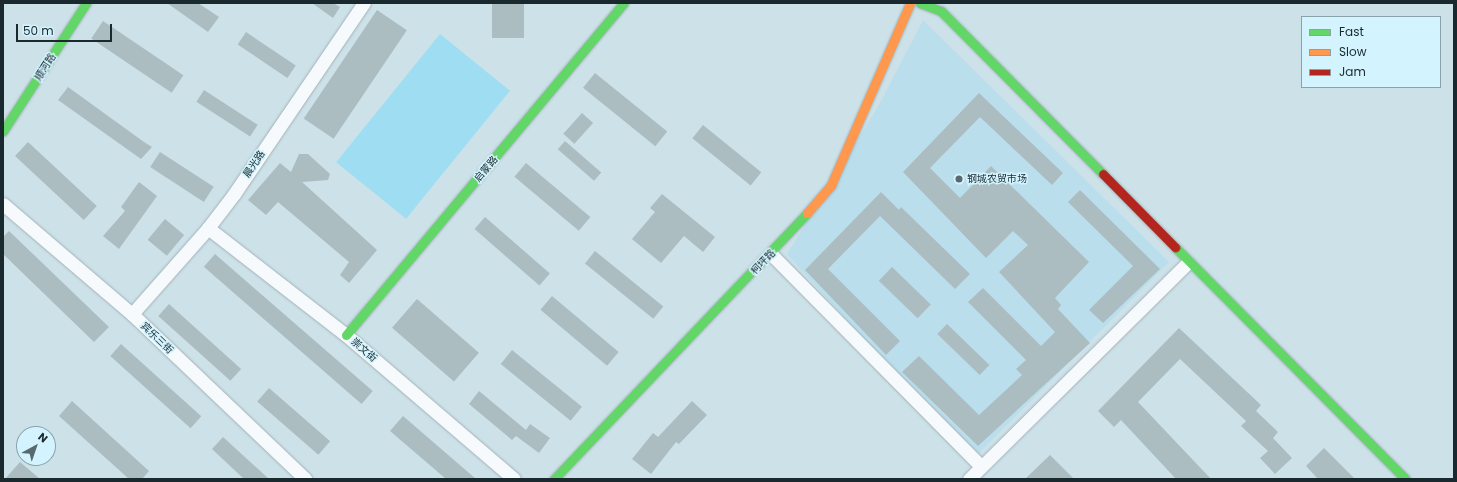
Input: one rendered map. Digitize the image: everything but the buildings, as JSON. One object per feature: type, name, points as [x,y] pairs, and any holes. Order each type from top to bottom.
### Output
[{"type":"street","name":"顺河路","points":[[3,131],[86,3]]},
{"type":"street","name":"晨光路","points":[[132,314],[208,228],[364,3]]},
{"type":"street","name":"启蒙路","points":[[346,335],[624,3]]},
{"type":"street","name":"柯坪路","points":[[554,479],[771,254],[831,185],[910,3]]},
{"type":"street","points":[[920,3],[941,11],[1187,263],[1405,479]]},
{"type":"street","name":"宾乐三街","points":[[3,204],[132,314],[306,479]]},
{"type":"street","name":"崇文街","points":[[208,228],[346,335],[514,479]]},
{"type":"street","points":[[771,254],[981,466]]},
{"type":"street","points":[[969,479],[1187,263]]},
{"type":"shaded area","name":"钢城农贸市场","points":[[923,20],[1169,262],[973,459],[787,254],[879,105]]},
{"type":"shaded area","points":[[440,34],[510,91],[406,219],[336,162]]},
{"type":"traffic: fast","points":[[3,131],[86,3]]},
{"type":"traffic: fast","points":[[346,335],[624,3]]},
{"type":"traffic: fast","points":[[920,3],[941,11],[1103,174]]},
{"type":"traffic: fast","points":[[554,479],[807,213]]},
{"type":"traffic: fast","points":[[1175,247],[1405,479]]},
{"type":"traffic: slow","points":[[807,213],[831,185],[910,3]]},
{"type":"traffic: jam","points":[[1103,174],[1175,247]]},
{"type":"place","name":"钢城农贸市场","points":[[959,179]]}]
